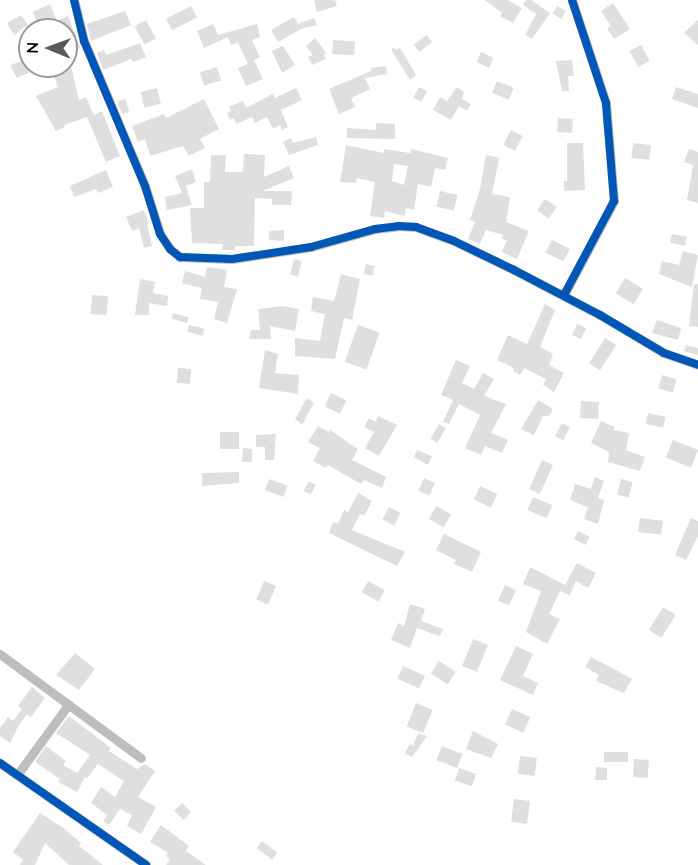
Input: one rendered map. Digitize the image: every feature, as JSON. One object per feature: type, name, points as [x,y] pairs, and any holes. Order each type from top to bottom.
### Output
[{"type":"street","points":[[74,0],[84,41],[145,186],[160,234],[170,249],[180,257],[232,259],[311,247],[375,229],[398,226],[416,227],[454,241],[564,295],[664,353],[698,365]]},
{"type":"street","points":[[564,295],[614,201],[606,103],[572,0]]},
{"type":"street","points":[[0,654],[141,758]]},
{"type":"street","points":[[17,775],[68,705]]},
{"type":"street","points":[[0,763],[134,862],[146,865]]},
{"type":"building","points":[[314,0],[335,0],[337,6],[317,12]]},
{"type":"building","points":[[485,0],[507,0],[522,8],[513,23],[500,16],[502,13]]},
{"type":"building","points":[[526,0],[531,0],[550,13],[532,39],[525,35],[536,14],[523,5]]},
{"type":"building","points":[[613,3],[630,29],[614,39],[607,28],[611,26],[601,11]]},
{"type":"building","points":[[50,4],[56,18],[36,18],[33,12]]},
{"type":"building","points":[[191,6],[197,18],[172,30],[166,19]]},
{"type":"building","points":[[557,6],[566,11],[561,19],[553,14]]},
{"type":"building","points":[[125,11],[131,25],[91,41],[87,24]]},
{"type":"building","points":[[21,15],[23,18],[18,18],[18,32],[14,35],[7,23]]},
{"type":"building","points":[[294,17],[298,24],[314,18],[317,25],[301,29],[278,42],[271,30]]},
{"type":"building","points":[[146,20],[156,39],[144,45],[135,26]]},
{"type":"building","points":[[698,20],[698,45],[684,33]]},
{"type":"building","points":[[213,24],[218,35],[257,24],[260,37],[252,40],[260,57],[254,60],[263,79],[246,86],[238,68],[248,64],[238,43],[231,45],[228,37],[204,48],[197,31]]},
{"type":"building","points":[[427,35],[432,42],[419,52],[414,44]]},
{"type":"building","points":[[315,38],[327,54],[324,54],[326,59],[312,65],[308,57],[313,55],[306,46]]},
{"type":"building","points":[[333,40],[355,41],[354,55],[332,54]]},
{"type":"building","points":[[140,43],[146,57],[133,62],[131,59],[103,70],[97,53],[104,50],[106,55]]},
{"type":"building","points":[[641,45],[650,61],[638,67],[630,51]]},
{"type":"building","points":[[283,46],[295,65],[282,73],[272,51]]},
{"type":"building","points":[[394,47],[396,50],[400,48],[416,75],[410,80],[391,49]]},
{"type":"building","points":[[481,52],[494,58],[489,68],[476,62]]},
{"type":"building","points":[[572,60],[574,76],[568,76],[569,91],[562,91],[556,61]]},
{"type":"building","points":[[18,62],[18,78],[17,78],[10,65]]},
{"type":"building","points":[[386,66],[387,74],[365,78],[370,89],[351,98],[355,107],[339,114],[329,89],[371,71],[371,68]]},
{"type":"building","points":[[217,67],[221,80],[204,86],[200,72]]},
{"type":"building","points":[[55,78],[74,78],[79,100],[86,97],[94,115],[102,111],[120,156],[106,162],[87,117],[64,125],[65,127],[56,131],[36,96],[58,87]]},
{"type":"building","points":[[497,81],[514,88],[509,100],[492,93]]},
{"type":"building","points":[[419,87],[427,91],[422,102],[414,98]]},
{"type":"building","points":[[457,87],[464,92],[462,99],[471,104],[467,111],[459,106],[451,120],[433,110],[440,97],[447,101]]},
{"type":"building","points":[[676,87],[698,94],[698,108],[672,99]]},
{"type":"building","points":[[157,88],[161,104],[144,108],[141,92]]},
{"type":"building","points":[[296,88],[302,100],[281,110],[288,127],[282,130],[280,125],[273,129],[267,117],[255,123],[252,117],[236,124],[234,118],[230,120],[227,113],[231,111],[229,107],[243,101],[246,108],[273,94],[275,98]]},
{"type":"building","points":[[126,99],[129,112],[122,114],[117,101]]},
{"type":"building","points":[[204,99],[219,129],[200,139],[205,148],[189,156],[183,146],[150,156],[145,139],[138,142],[132,126],[164,114],[166,118]]},
{"type":"building","points":[[558,118],[573,119],[572,133],[557,132]]},
{"type":"building","points":[[376,123],[395,124],[395,139],[347,138],[347,128],[376,130]]},
{"type":"building","points":[[511,130],[523,136],[515,151],[503,145]]},
{"type":"building","points":[[316,137],[318,145],[289,155],[283,142],[291,138],[293,143]]},
{"type":"building","points":[[567,143],[583,143],[585,190],[564,191],[564,181],[567,181]]},
{"type":"building","points":[[633,143],[651,145],[649,160],[631,158]]},
{"type":"building","points":[[346,145],[384,153],[384,149],[410,153],[411,149],[448,158],[445,170],[435,168],[431,187],[418,184],[414,210],[406,208],[405,216],[385,211],[384,218],[370,216],[375,182],[357,178],[356,183],[340,182]],"holes":[[[394,164],[408,166],[404,185],[392,181]]]},
{"type":"building","points":[[689,149],[698,152],[698,203],[687,200],[693,165],[684,162]]},
{"type":"building","points":[[244,154],[265,155],[264,177],[289,166],[294,178],[262,191],[292,191],[291,205],[272,205],[272,199],[255,198],[254,246],[235,246],[235,250],[222,250],[223,244],[192,243],[190,208],[204,208],[204,182],[210,182],[211,155],[226,155],[225,172],[243,172]]},
{"type":"building","points":[[486,155],[499,158],[492,194],[510,197],[506,222],[529,231],[517,259],[502,252],[507,240],[502,239],[503,235],[486,230],[480,244],[468,239],[475,222],[470,220],[480,189]]},
{"type":"building","points":[[192,169],[196,182],[186,186],[192,205],[167,210],[165,197],[182,193],[175,176]]},
{"type":"building","points":[[106,170],[113,187],[98,193],[96,189],[74,197],[70,186]]},
{"type":"building","points":[[440,191],[458,195],[454,211],[436,207]]},
{"type":"building","points":[[545,199],[557,207],[549,218],[537,211]]},
{"type":"building","points":[[144,210],[149,223],[147,224],[152,246],[144,248],[139,228],[132,231],[126,217]]},
{"type":"building","points":[[284,230],[284,241],[269,240],[269,231]]},
{"type":"building","points":[[672,234],[687,237],[685,246],[670,243]]},
{"type":"building","points":[[552,240],[570,249],[563,262],[546,252]]},
{"type":"building","points":[[683,251],[698,255],[692,287],[659,274],[662,261],[679,265]]},
{"type":"building","points":[[294,259],[302,261],[298,276],[290,275]]},
{"type":"building","points":[[366,264],[375,266],[373,276],[364,274]]},
{"type":"building","points":[[207,267],[227,270],[224,287],[237,289],[227,323],[214,319],[218,302],[200,299],[202,288],[182,283],[185,271],[205,277]]},
{"type":"building","points":[[341,274],[360,279],[352,320],[344,318],[335,359],[295,356],[295,338],[320,341],[325,314],[311,311],[313,297],[334,301]]},
{"type":"building","points":[[625,278],[643,289],[634,304],[616,293]]},
{"type":"building","points":[[140,279],[155,282],[153,293],[168,296],[167,306],[149,303],[149,315],[135,315]]},
{"type":"building","points":[[694,284],[698,284],[698,327],[689,326]]},
{"type":"building","points":[[92,295],[108,296],[107,315],[91,314]]},
{"type":"building","points":[[545,304],[555,310],[540,347],[553,354],[549,365],[564,373],[554,392],[543,385],[546,379],[524,368],[520,375],[513,371],[514,368],[497,360],[508,335],[527,344]]},
{"type":"building","points":[[283,306],[299,309],[295,331],[270,326],[271,339],[249,339],[251,330],[260,330],[258,309]]},
{"type":"building","points":[[173,313],[188,317],[187,323],[171,319]]},
{"type":"building","points":[[657,320],[681,328],[678,340],[652,333]]},
{"type":"building","points":[[577,324],[586,328],[581,339],[572,335]]},
{"type":"building","points":[[189,325],[205,329],[203,336],[187,332]]},
{"type":"building","points":[[358,325],[380,333],[366,370],[345,362]]},
{"type":"building","points":[[605,338],[616,345],[600,370],[589,363]]},
{"type":"building","points":[[686,345],[698,348],[698,355],[684,351]]},
{"type":"building","points":[[265,350],[278,354],[275,373],[299,375],[298,394],[259,388]]},
{"type":"building","points":[[456,360],[470,366],[462,383],[474,389],[483,373],[494,379],[484,396],[506,404],[491,433],[508,440],[502,453],[485,446],[481,455],[465,448],[480,415],[459,404],[449,424],[443,422],[453,400],[441,395]]},
{"type":"building","points":[[178,368],[191,369],[190,384],[177,383]]},
{"type":"building","points":[[662,375],[676,379],[673,393],[658,388]]},
{"type":"building","points":[[331,393],[346,400],[340,414],[325,407]]},
{"type":"building","points":[[307,398],[314,403],[302,425],[295,419]]},
{"type":"building","points":[[538,400],[553,409],[549,416],[543,416],[534,435],[521,429]]},
{"type":"building","points":[[581,401],[599,402],[598,419],[580,418]]},
{"type":"building","points":[[648,413],[666,417],[663,428],[646,424]]},
{"type":"building","points":[[378,416],[397,425],[379,456],[365,448],[374,432],[364,427],[369,418],[376,422]]},
{"type":"building","points":[[601,421],[615,427],[614,430],[629,433],[626,450],[645,457],[640,471],[608,462],[609,452],[591,443]]},
{"type":"building","points":[[562,423],[570,427],[563,440],[555,436]]},
{"type":"building","points":[[439,424],[446,428],[437,443],[430,439]]},
{"type":"building","points":[[318,426],[329,432],[330,430],[358,449],[352,460],[386,477],[382,488],[364,480],[361,484],[328,465],[326,468],[313,461],[320,448],[308,442]]},
{"type":"building","points":[[220,432],[239,432],[239,449],[220,449]]},
{"type":"building","points":[[276,434],[274,460],[265,460],[265,447],[256,447],[256,435]]},
{"type":"building","points":[[673,440],[698,450],[691,468],[666,458]]},
{"type":"building","points":[[243,448],[252,449],[252,462],[242,462]]},
{"type":"building","points":[[417,450],[432,456],[428,465],[414,457]]},
{"type":"building","points":[[542,460],[553,465],[540,494],[529,489]]},
{"type":"building","points":[[239,472],[239,483],[202,486],[202,473]]},
{"type":"building","points":[[595,477],[604,481],[598,498],[604,500],[598,524],[584,519],[588,507],[570,500],[575,484],[591,489]]},
{"type":"building","points":[[424,478],[435,483],[429,496],[418,491]]},
{"type":"building","points":[[269,479],[288,486],[284,497],[265,490]]},
{"type":"building","points":[[621,479],[633,482],[629,497],[617,495]]},
{"type":"building","points":[[309,481],[316,485],[310,495],[304,491]]},
{"type":"building","points":[[480,486],[497,494],[491,508],[474,500]]},
{"type":"building","points":[[358,493],[372,501],[364,516],[360,514],[352,530],[405,552],[397,566],[329,533],[333,522],[338,524],[344,510],[348,512]]},
{"type":"building","points":[[533,497],[552,505],[547,518],[528,510]]},
{"type":"building","points":[[436,506],[451,514],[444,527],[429,519]]},
{"type":"building","points":[[389,507],[401,513],[394,525],[383,519]]},
{"type":"building","points":[[640,518],[663,521],[661,535],[638,532]]},
{"type":"building","points":[[691,518],[698,521],[698,536],[686,560],[675,555]]},
{"type":"building","points":[[578,531],[590,537],[585,545],[574,539]]},
{"type":"building","points":[[444,534],[481,552],[472,572],[454,564],[456,560],[436,550]]},
{"type":"building","points":[[577,563],[596,573],[588,588],[576,581],[570,595],[560,591],[549,614],[560,619],[547,644],[526,632],[541,591],[523,584],[530,567],[565,585]]},
{"type":"building","points":[[264,581],[276,586],[268,604],[256,599]]},
{"type":"building","points":[[368,581],[385,590],[379,601],[362,592]]},
{"type":"building","points":[[505,585],[516,590],[509,605],[498,601]]},
{"type":"building","points":[[410,604],[425,609],[421,621],[443,629],[440,636],[417,628],[410,648],[391,640],[398,623],[404,626]]},
{"type":"building","points":[[663,607],[676,615],[661,638],[649,630]]},
{"type":"building","points":[[473,639],[488,645],[477,672],[462,666]]},
{"type":"building","points":[[516,646],[533,654],[523,676],[538,683],[533,695],[500,680]]},
{"type":"building","points":[[75,653],[95,669],[79,690],[56,675]]},
{"type":"building","points":[[591,657],[632,679],[624,693],[596,681],[599,675],[585,667]]},
{"type":"building","points":[[439,661],[456,672],[448,684],[431,674]]},
{"type":"building","points":[[403,666],[425,676],[419,689],[397,679]]},
{"type":"building","points":[[32,687],[45,698],[31,717],[27,714],[10,743],[0,736],[0,728],[8,717],[13,721],[22,709],[18,706]]},
{"type":"building","points":[[416,703],[433,710],[423,733],[407,726]]},
{"type":"building","points":[[512,709],[530,717],[523,733],[505,725]]},
{"type":"building","points":[[69,716],[111,748],[109,751],[137,769],[145,764],[155,771],[138,797],[156,807],[141,834],[127,826],[132,815],[120,809],[109,825],[103,821],[107,815],[91,803],[101,787],[115,797],[124,781],[98,764],[87,778],[85,777],[77,792],[58,782],[60,779],[35,762],[46,746],[66,761],[63,765],[77,773],[90,755],[56,733]]},
{"type":"building","points":[[473,731],[498,744],[491,758],[466,749]]},
{"type":"building","points":[[418,733],[427,736],[412,757],[405,753],[410,744],[413,746]]},
{"type":"building","points":[[442,746],[463,754],[457,768],[437,760]]},
{"type":"building","points":[[604,752],[628,752],[628,762],[604,762]]},
{"type":"building","points":[[520,756],[537,758],[535,776],[518,774]]},
{"type":"building","points":[[634,759],[649,760],[648,778],[633,777]]},
{"type":"building","points":[[596,767],[607,768],[607,780],[595,780]]},
{"type":"building","points":[[459,768],[476,774],[472,786],[455,780]]},
{"type":"building","points":[[514,799],[530,801],[527,824],[511,822]]},
{"type":"building","points":[[182,803],[191,812],[183,820],[174,811]]},
{"type":"building","points":[[40,813],[62,827],[81,843],[79,846],[103,865],[69,865],[45,843],[35,865],[20,865],[23,860],[13,852]]},
{"type":"building","points":[[161,825],[189,846],[186,851],[206,865],[166,865],[170,859],[166,856],[168,853],[150,842]]},
{"type":"building","points":[[262,841],[277,852],[272,859],[257,848]]},
{"type":"cycle path","points":[[74,0],[84,41],[145,186],[160,234],[170,249],[180,257],[232,259],[311,247],[375,229],[398,226],[416,227],[454,241],[514,270],[600,315],[664,353],[698,365]]},
{"type":"cycle path","points":[[564,295],[614,201],[606,103],[572,0]]},
{"type":"cycle path","points":[[0,763],[146,865]]}]
